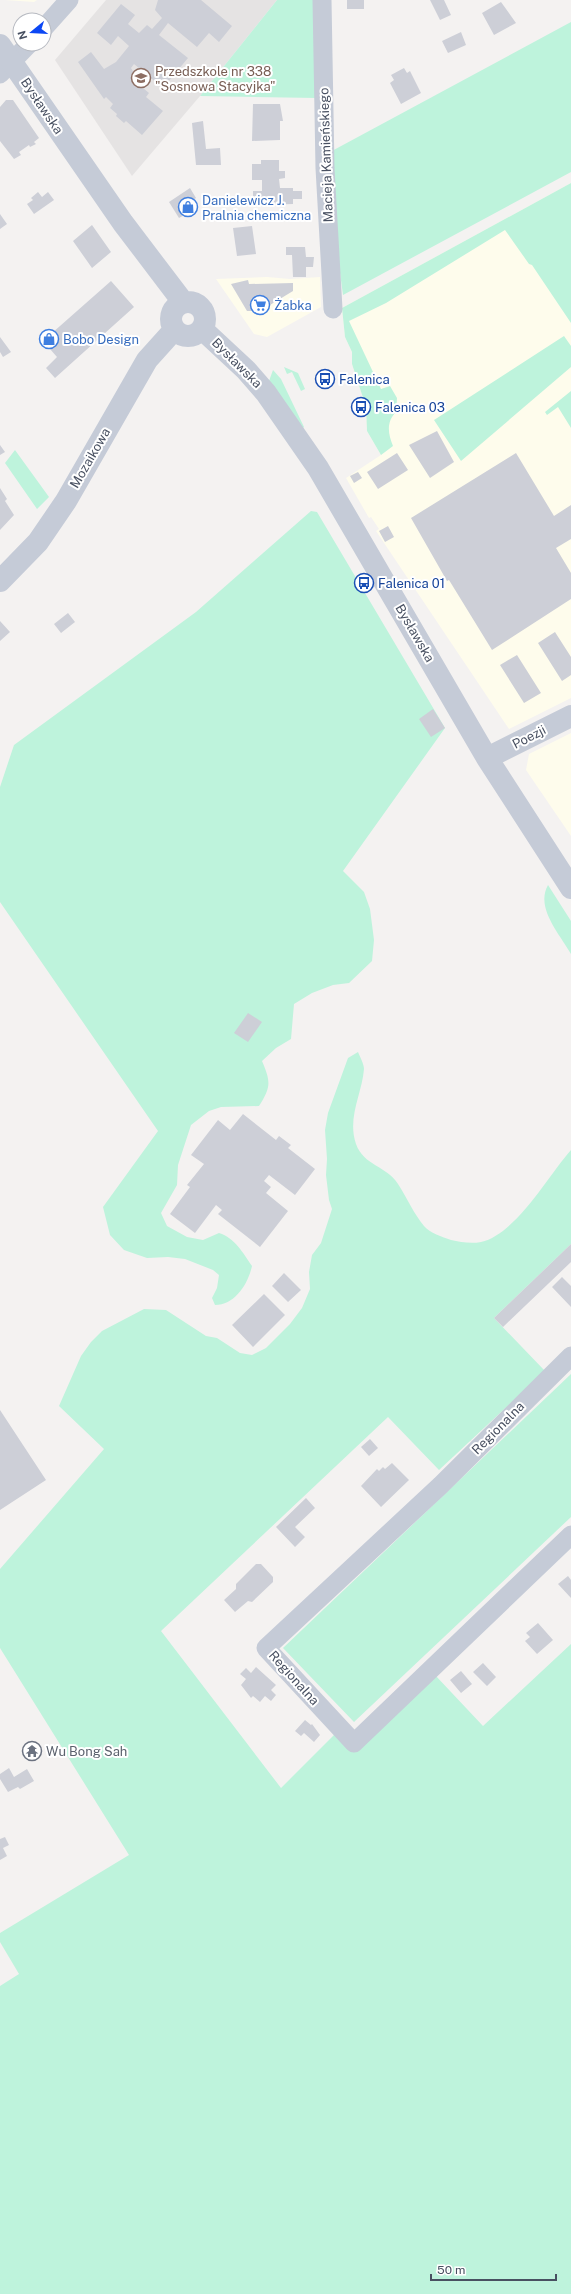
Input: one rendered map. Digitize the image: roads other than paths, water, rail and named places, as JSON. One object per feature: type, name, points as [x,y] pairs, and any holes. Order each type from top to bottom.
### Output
[{"type":"street","points":[[52,19],[69,0]]},
{"type":"street","name":"Macieja Kamieńskiego","points":[[322,0],[325,168],[333,309]]},
{"type":"street","points":[[4,60],[16,52]]},
{"type":"street","name":"Bysławska","points":[[4,60],[123,223],[183,302]]},
{"type":"street","points":[[183,302],[195,303],[203,310],[206,322],[203,330],[189,337],[178,334],[171,324],[173,310],[183,302]]},
{"type":"street","name":"Mozaikowa","points":[[0,581],[38,542],[66,501],[147,360],[174,330]]},
{"type":"street","name":"Bysławska","points":[[203,330],[246,370],[261,388],[318,468],[487,758],[571,888]]},
{"type":"street","name":"Poezji","points":[[487,758],[571,716]]},
{"type":"street","name":"Regionalna","points":[[571,1356],[441,1485],[266,1648],[354,1743],[571,1535]]},
{"type":"place","name":"Przedszkole nr 338 \"Sosnowa Stacyjka\"","points":[[141,78]]},
{"type":"place","name":"Danielewicz J. Pralnia chemiczna","points":[[188,207]]},
{"type":"place","name":"Żabka","points":[[260,305]]},
{"type":"place","name":"Bobo Design","points":[[49,339]]},
{"type":"place","name":"Falenica","points":[[325,379]]},
{"type":"place","name":"Falenica 03","points":[[361,407]]},
{"type":"place","name":"Falenica 01","points":[[364,583]]},
{"type":"place","name":"Wu Bong Sah","points":[[32,1751]]}]
